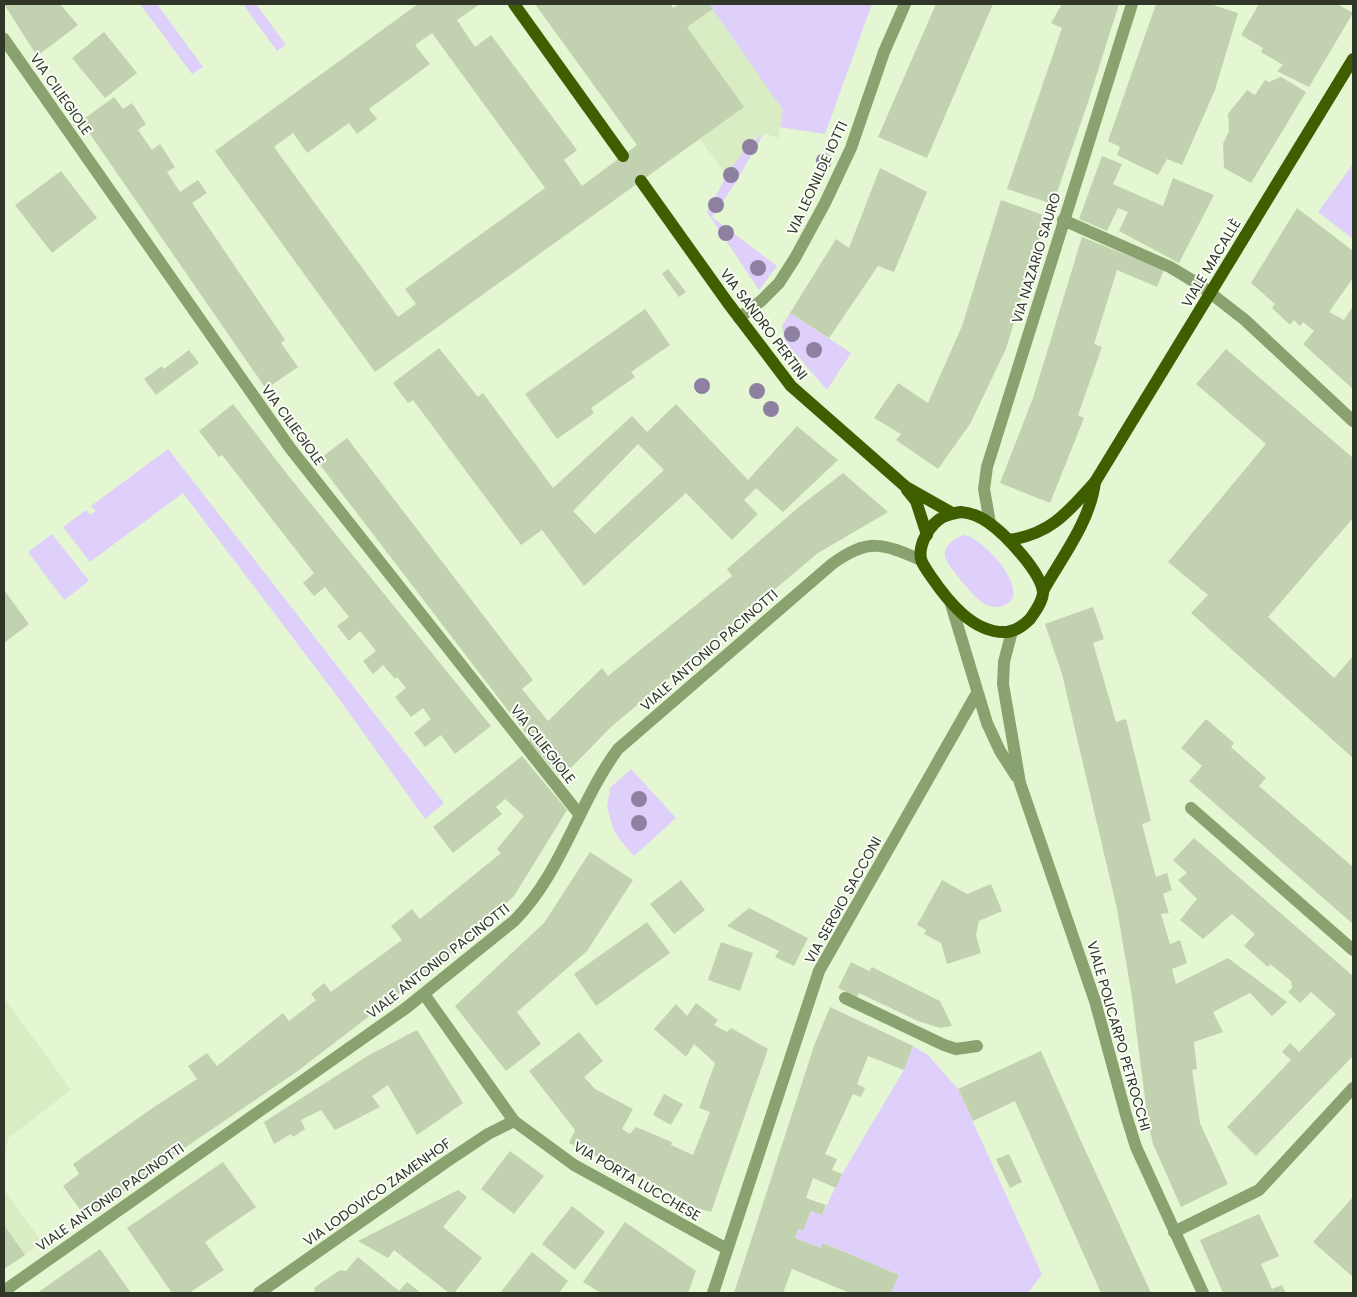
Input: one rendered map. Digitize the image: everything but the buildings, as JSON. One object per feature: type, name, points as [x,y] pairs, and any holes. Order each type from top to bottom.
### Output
[{"type":"main road","points":[[514,4],[623,156]]},
{"type":"main road","name":"VIALE MACALLÈ","points":[[1009,540],[1032,536],[1055,524],[1066,515],[1094,482],[1353,60]]},
{"type":"main road","name":"VIA SANDRO PERTINI","points":[[641,181],[739,318],[791,386],[906,487],[952,513]]},
{"type":"main road","name":"VIALE MACALLÈ","points":[[1042,592],[1086,515],[1092,499],[1094,482]]},
{"type":"main road","name":"VIA SANDRO PERTINI","points":[[906,487],[916,501],[927,535]]},
{"type":"main road","points":[[952,513],[972,513],[990,523],[1009,540],[1032,570],[1042,592],[1034,614],[1027,622],[1012,631],[996,631],[986,628],[973,621],[951,604],[921,560],[922,542],[942,517],[952,513]]},
{"type":"street","name":"VIA LEONILDE IOTTI","points":[[739,318],[762,301],[779,283],[825,203],[854,141],[884,52],[905,4]]},
{"type":"street","name":"VIA NAZARIO SAURO","points":[[990,523],[984,489],[987,466],[1132,4]]},
{"type":"street","name":"VIA CILIEGIOLE","points":[[4,39],[290,448],[579,814]]},
{"type":"street","points":[[1063,220],[1170,267],[1219,298],[1353,421]]},
{"type":"street","name":"VIALE ANTONIO PACINOTTI","points":[[4,1291],[424,994],[514,921],[526,909],[545,882],[600,774],[618,749],[832,564],[844,555],[868,545],[890,547],[921,560]]},
{"type":"street","name":"VIALE POLICARPO PETROCCHI","points":[[951,604],[977,694],[995,741],[1020,783]]},
{"type":"street","name":"VIALE POLICARPO PETROCCHI","points":[[1012,631],[1004,662],[1002,684],[1020,783],[1095,1000],[1136,1147],[1203,1293]]},
{"type":"street","name":"VIA SERGIO SACCONI","points":[[713,1293],[819,971],[977,694]]},
{"type":"street","points":[[1191,808],[1353,950]]},
{"type":"street","name":"VIA PORTA LUCCHESE","points":[[424,994],[514,1121],[574,1165],[727,1249]]},
{"type":"street","points":[[845,998],[944,1045],[956,1049],[977,1046]]},
{"type":"street","points":[[1174,1232],[1259,1190],[1353,1088]]},
{"type":"street","name":"VIA LODOVICO ZAMENHOF","points":[[259,1293],[453,1157],[488,1134],[514,1121]]},
{"type":"shaded area","points":[[140,4],[157,4],[203,67],[192,74]]},
{"type":"shaded area","points":[[243,4],[256,4],[286,45],[277,51]]},
{"type":"shaded area","points":[[709,4],[872,4],[825,134],[780,127],[783,110]]},
{"type":"shaded area","points":[[720,4],[867,4],[825,134],[780,127],[778,138],[764,133],[734,185],[700,139],[671,159],[614,80]]},
{"type":"shaded area","points":[[764,133],[734,185],[712,217],[777,266],[759,290],[707,212],[737,160]]},
{"type":"shaded area","points":[[1353,164],[1353,239],[1318,212]]},
{"type":"shaded area","points":[[790,313],[851,353],[827,390],[785,341],[782,326]]},
{"type":"shaded area","points":[[168,449],[444,803],[425,819],[337,696],[183,493],[90,562],[63,527],[86,510],[90,515],[96,511],[91,506]]},
{"type":"shaded area","points":[[52,534],[89,581],[64,600],[28,552]]},
{"type":"shaded area","points":[[964,535],[973,538],[994,556],[1010,580],[1014,591],[1011,600],[1002,606],[990,606],[979,600],[950,566],[945,556],[946,549],[954,540]]},
{"type":"shaded area","points":[[631,769],[676,818],[634,856],[613,829],[607,806],[610,788]]},
{"type":"shaded area","points":[[4,998],[71,1090],[8,1138],[4,1164]]},
{"type":"shaded area","points":[[913,1046],[928,1055],[958,1089],[1042,1274],[1028,1293],[891,1293],[899,1275],[824,1243],[821,1248],[795,1238],[798,1229],[803,1231],[811,1211],[822,1215],[842,1174],[904,1070]]},
{"type":"shaded area","points":[[4,1190],[42,1242],[4,1269]]},
{"type":"tunnel","points":[[623,156],[641,181]]}]
